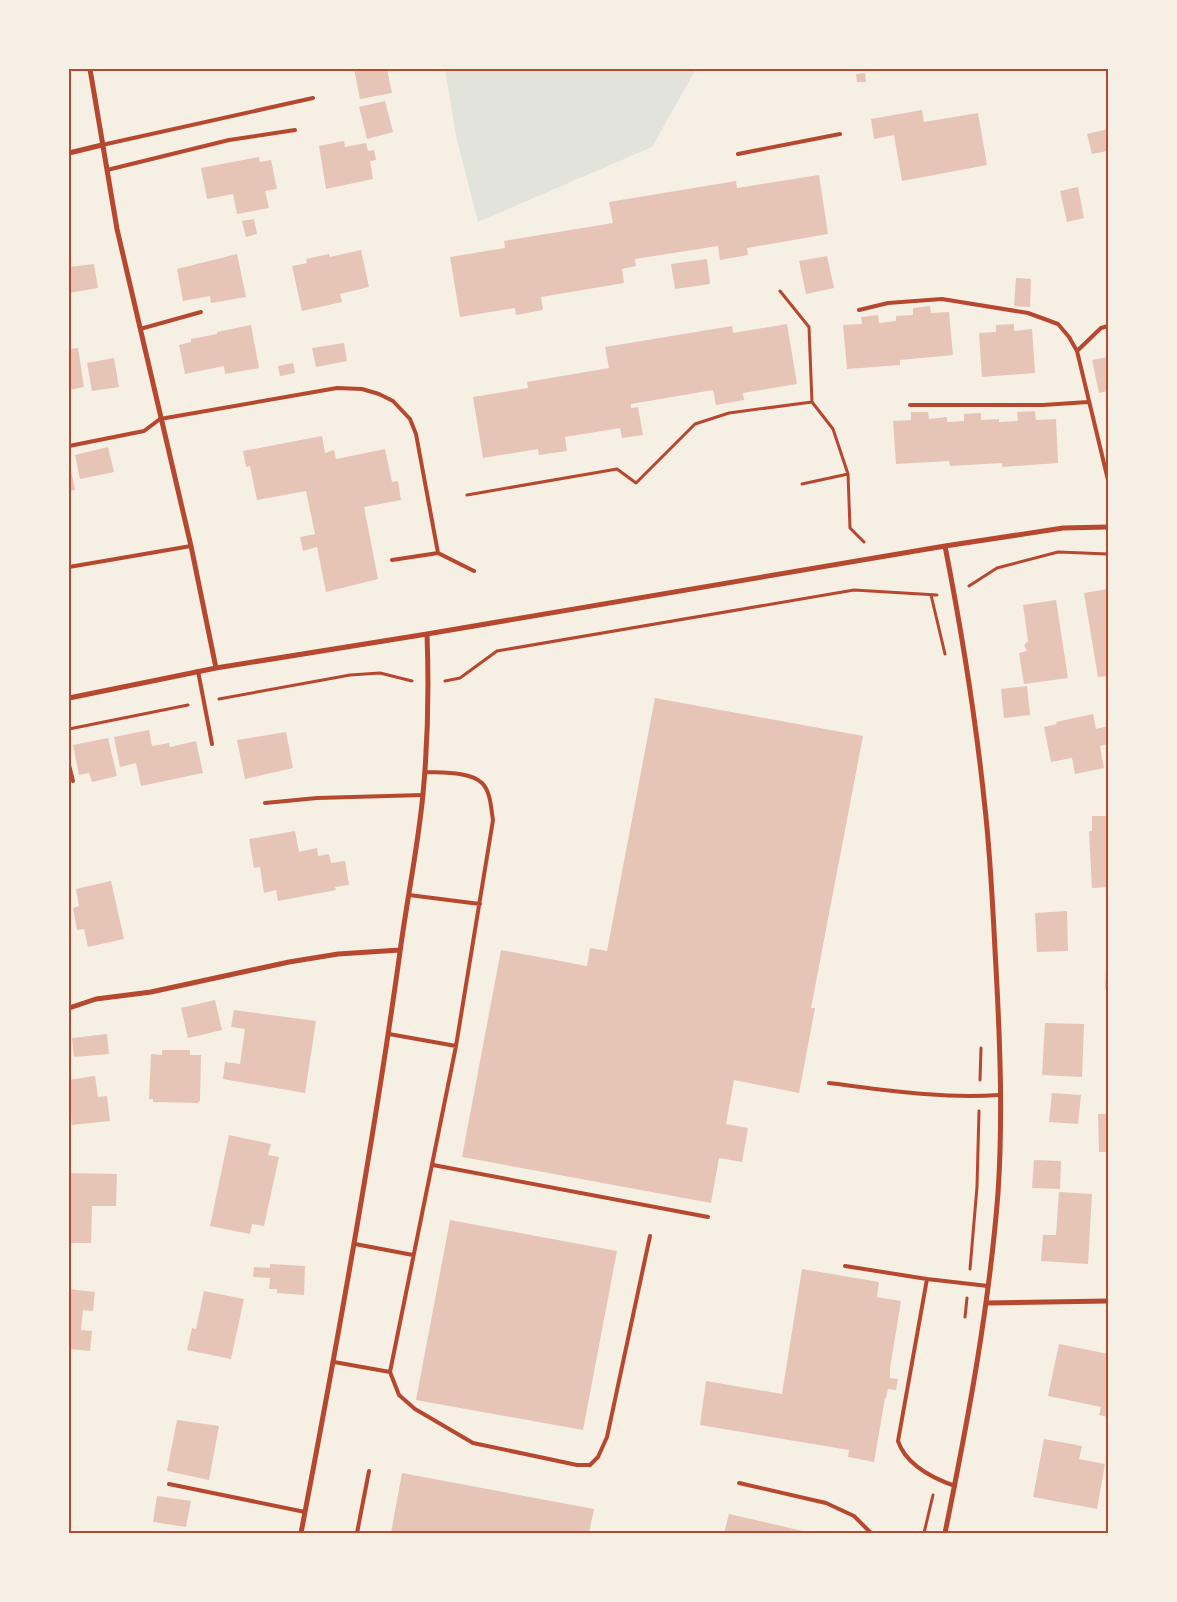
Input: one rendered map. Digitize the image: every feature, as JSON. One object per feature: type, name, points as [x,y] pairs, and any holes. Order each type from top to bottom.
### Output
[{"type":"street","points":[[90,69],[100,118],[102,145],[117,229],[191,546],[216,668]]},
{"type":"street","points":[[69,153],[102,145]]},
{"type":"street","points":[[69,698],[216,668],[945,546],[1063,528],[1108,527]]},
{"type":"street","points":[[945,546],[986,809],[998,1021],[999,1095],[998,1190],[987,1302],[971,1408],[945,1533]]},
{"type":"street","points":[[301,1533],[355,1244],[409,895],[425,772],[429,684],[427,634]]},
{"type":"street","points":[[69,1008],[96,999],[151,992],[299,960],[338,954],[400,950]]},
{"type":"street","points":[[987,1302],[1108,1301]]},
{"type":"lane","points":[[102,145],[314,98]]},
{"type":"lane","points":[[107,170],[229,140],[295,130]]},
{"type":"lane","points":[[738,154],[840,134]]},
{"type":"lane","points":[[859,310],[888,303],[942,299],[1028,313],[1058,324],[1069,337],[1076,351],[1108,480]]},
{"type":"lane","points":[[140,329],[201,312]]},
{"type":"lane","points":[[1076,351],[1101,328],[1108,326]]},
{"type":"lane","points":[[69,446],[144,431],[160,419],[337,388],[362,389],[393,401],[410,419],[416,434],[438,553]]},
{"type":"lane","points":[[910,405],[1088,402]]},
{"type":"lane","points":[[69,567],[191,546]]},
{"type":"lane","points":[[392,560],[438,553],[474,571]]},
{"type":"lane","points":[[198,672],[212,744]]},
{"type":"lane","points":[[69,765],[73,781]]},
{"type":"lane","points":[[425,772],[466,776],[482,783],[489,797],[493,820],[456,1046],[390,1372],[399,1395],[415,1409],[473,1443],[577,1465],[590,1464],[598,1456],[607,1436],[650,1236]]},
{"type":"lane","points":[[265,803],[317,798],[423,795]]},
{"type":"lane","points":[[409,895],[480,904]]},
{"type":"lane","points":[[69,975],[69,990]]},
{"type":"lane","points":[[389,1034],[456,1046]]},
{"type":"lane","points":[[829,1083],[906,1093],[999,1095]]},
{"type":"lane","points":[[433,1164],[708,1217]]},
{"type":"lane","points":[[355,1244],[413,1255]]},
{"type":"lane","points":[[845,1266],[968,1285],[988,1286]]},
{"type":"lane","points":[[927,1279],[898,1440],[901,1450],[908,1459],[936,1479],[955,1486]]},
{"type":"lane","points":[[334,1362],[390,1372]]},
{"type":"lane","points":[[357,1533],[369,1471]]},
{"type":"lane","points":[[739,1482],[826,1503],[854,1516],[871,1533]]},
{"type":"lane","points":[[169,1484],[305,1512]]},
{"type":"path","points":[[780,291],[809,327],[812,402],[833,429],[848,474],[850,528],[871,548],[876,558]]},
{"type":"path","points":[[467,495],[617,469],[636,484],[695,424],[729,413],[812,402]]},
{"type":"path","points":[[802,484],[848,474]]},
{"type":"path","points":[[69,729],[350,675],[380,673],[429,684],[460,678],[497,651],[854,590],[954,595],[997,568],[1058,552],[1108,554]]},
{"type":"path","points":[[931,595],[945,655]]},
{"type":"path","points":[[964,1321],[976,1187],[981,1039]]},
{"type":"path","points":[[924,1533],[936,1479]]},
{"type":"shaded area","points":[[445,69],[696,69],[652,147],[478,222],[456,136]]},
{"type":"building","points":[[354,69],[387,69],[392,93],[360,99]]},
{"type":"building","points":[[865,73],[866,82],[857,82],[856,74]]},
{"type":"building","points":[[385,101],[393,132],[367,139],[359,107]]},
{"type":"building","points":[[922,110],[924,122],[978,113],[987,165],[902,181],[894,135],[874,139],[871,119]]},
{"type":"building","points":[[1108,129],[1108,155],[1107,151],[1092,154],[1087,134]]},
{"type":"building","points":[[344,141],[345,147],[366,143],[368,151],[374,150],[376,160],[370,161],[373,179],[326,189],[319,146]]},
{"type":"building","points":[[259,157],[260,162],[271,160],[277,189],[265,191],[269,208],[237,214],[233,194],[207,199],[201,168]]},
{"type":"building","points":[[819,175],[828,234],[747,248],[748,255],[720,260],[718,246],[635,259],[636,266],[622,269],[624,283],[541,297],[543,310],[516,315],[515,308],[460,317],[450,257],[505,248],[504,241],[613,223],[609,202],[736,181],[737,188]]},
{"type":"building","points":[[1078,187],[1084,218],[1067,222],[1060,191]]},
{"type":"building","points":[[254,219],[257,234],[246,237],[242,221]]},
{"type":"building","points":[[361,250],[369,287],[340,294],[342,302],[302,311],[292,266],[307,263],[306,259],[329,254],[330,257]]},
{"type":"building","points":[[237,254],[246,297],[211,303],[210,296],[183,301],[177,269]]},
{"type":"building","points":[[827,256],[834,288],[806,294],[799,261]]},
{"type":"building","points":[[707,259],[710,284],[675,289],[671,264]]},
{"type":"building","points":[[94,264],[98,288],[69,293],[69,267]]},
{"type":"building","points":[[1016,278],[1031,279],[1030,307],[1014,306]]},
{"type":"building","points":[[930,306],[931,313],[949,312],[953,355],[900,360],[900,365],[847,369],[843,325],[862,324],[861,317],[878,315],[879,323],[896,321],[896,316],[913,315],[913,308]]},
{"type":"building","points":[[787,324],[797,384],[743,393],[744,400],[716,405],[713,390],[631,404],[631,408],[638,407],[643,435],[622,438],[620,428],[565,437],[567,451],[539,455],[538,449],[483,458],[473,397],[528,388],[527,382],[609,368],[605,347],[732,326],[733,333]]},
{"type":"building","points":[[1014,324],[1014,331],[1032,329],[1035,373],[982,377],[979,333],[996,332],[996,325]]},
{"type":"building","points":[[251,325],[259,368],[225,374],[224,366],[185,374],[179,345],[191,342],[191,339]]},
{"type":"building","points":[[344,343],[347,361],[316,367],[312,348]]},
{"type":"building","points":[[78,348],[84,387],[69,390],[69,349]]},
{"type":"building","points":[[1108,357],[1108,391],[1099,393],[1092,360]]},
{"type":"building","points":[[114,358],[119,387],[92,391],[87,363]]},
{"type":"building","points":[[293,363],[295,373],[280,376],[278,366]]},
{"type":"building","points":[[1035,411],[1036,420],[1056,419],[1058,463],[1002,467],[1002,463],[950,466],[949,461],[896,464],[893,421],[911,420],[911,412],[928,412],[929,419],[947,417],[947,422],[964,421],[964,414],[981,413],[981,420],[999,419],[999,422],[1018,421],[1017,412]]},
{"type":"building","points":[[322,436],[325,453],[334,450],[336,459],[385,449],[392,482],[398,481],[401,500],[364,507],[378,579],[326,592],[317,547],[303,551],[300,537],[315,534],[306,491],[257,500],[250,466],[246,467],[243,451]]},
{"type":"building","points":[[108,447],[114,472],[80,479],[75,455]]},
{"type":"building","points":[[69,460],[75,490],[69,491]]},
{"type":"building","points":[[1108,589],[1108,676],[1098,677],[1084,593]]},
{"type":"building","points":[[1056,600],[1068,678],[1024,684],[1019,653],[1027,651],[1024,645],[1028,641],[1023,605]]},
{"type":"building","points":[[1027,686],[1030,715],[1004,718],[1001,689]]},
{"type":"building","points":[[655,698],[863,736],[811,1008],[815,1008],[799,1093],[734,1080],[726,1124],[748,1128],[742,1162],[719,1158],[711,1203],[462,1157],[501,950],[587,966],[590,948],[607,951]]},
{"type":"building","points":[[1093,714],[1096,729],[1108,726],[1108,744],[1100,746],[1104,768],[1075,774],[1072,758],[1051,762],[1044,727],[1057,724],[1056,722]]},
{"type":"building","points":[[149,730],[152,746],[169,743],[170,747],[196,741],[203,773],[141,786],[136,763],[120,767],[114,737]]},
{"type":"building","points":[[286,732],[293,768],[245,779],[237,740]]},
{"type":"building","points":[[108,738],[117,776],[92,782],[89,773],[79,775],[73,745]]},
{"type":"building","points":[[1092,816],[1108,816],[1108,887],[1092,888],[1089,831],[1092,831]]},
{"type":"building","points":[[295,831],[299,852],[317,848],[318,856],[329,854],[331,863],[345,861],[349,885],[335,887],[336,890],[278,901],[276,890],[264,893],[260,867],[254,868],[249,839]]},
{"type":"building","points":[[111,881],[124,939],[88,947],[84,929],[77,930],[73,908],[79,906],[76,889]]},
{"type":"building","points":[[1067,911],[1068,951],[1037,952],[1035,913]]},
{"type":"building","points":[[1106,965],[1108,965],[1108,989],[1105,989]]},
{"type":"building","points":[[215,1000],[222,1030],[188,1038],[181,1008]]},
{"type":"building","points":[[234,1010],[316,1021],[305,1093],[223,1079],[225,1062],[240,1064],[245,1029],[231,1027]]},
{"type":"building","points":[[1045,1023],[1084,1024],[1082,1077],[1042,1075]]},
{"type":"building","points":[[107,1034],[109,1054],[74,1057],[72,1038]]},
{"type":"building","points":[[162,1050],[190,1050],[190,1055],[201,1055],[200,1101],[198,1103],[153,1102],[153,1099],[149,1099],[151,1054],[162,1055]]},
{"type":"building","points":[[95,1076],[98,1097],[107,1096],[110,1121],[72,1125],[71,1112],[69,1112],[69,1080]]},
{"type":"building","points":[[1052,1093],[1081,1095],[1078,1124],[1049,1122]]},
{"type":"building","points":[[1098,1114],[1108,1114],[1108,1152],[1099,1152]]},
{"type":"building","points":[[229,1135],[271,1144],[268,1155],[279,1157],[264,1226],[252,1224],[250,1234],[210,1226]]},
{"type":"building","points":[[1034,1160],[1061,1161],[1060,1189],[1032,1188]]},
{"type":"building","points":[[69,1173],[117,1174],[116,1206],[92,1206],[91,1243],[69,1243]]},
{"type":"building","points":[[1059,1192],[1092,1194],[1088,1264],[1041,1261],[1043,1235],[1056,1235]]},
{"type":"building","points":[[450,1220],[617,1251],[583,1430],[416,1400]]},
{"type":"building","points":[[270,1264],[305,1266],[304,1295],[277,1293],[277,1289],[269,1289],[270,1278],[253,1277],[254,1267],[270,1268]]},
{"type":"building","points":[[802,1269],[879,1282],[877,1297],[901,1301],[890,1368],[890,1378],[898,1379],[896,1390],[888,1389],[885,1398],[874,1462],[848,1457],[849,1450],[700,1425],[706,1381],[782,1394]]},
{"type":"building","points":[[69,1289],[95,1292],[93,1311],[83,1310],[81,1330],[92,1331],[90,1351],[69,1349]]},
{"type":"building","points":[[204,1291],[244,1299],[231,1359],[187,1350],[192,1328],[196,1329]]},
{"type":"building","points":[[1059,1344],[1108,1354],[1108,1417],[1099,1415],[1101,1407],[1048,1396]]},
{"type":"building","points":[[177,1420],[219,1426],[209,1480],[167,1471]]},
{"type":"building","points":[[1044,1439],[1082,1446],[1079,1459],[1105,1464],[1097,1509],[1033,1497]]},
{"type":"building","points":[[402,1473],[594,1509],[589,1533],[391,1533]]},
{"type":"building","points":[[157,1496],[191,1501],[186,1527],[153,1522]]},
{"type":"building","points":[[729,1514],[807,1532],[807,1533],[724,1533]]}]
